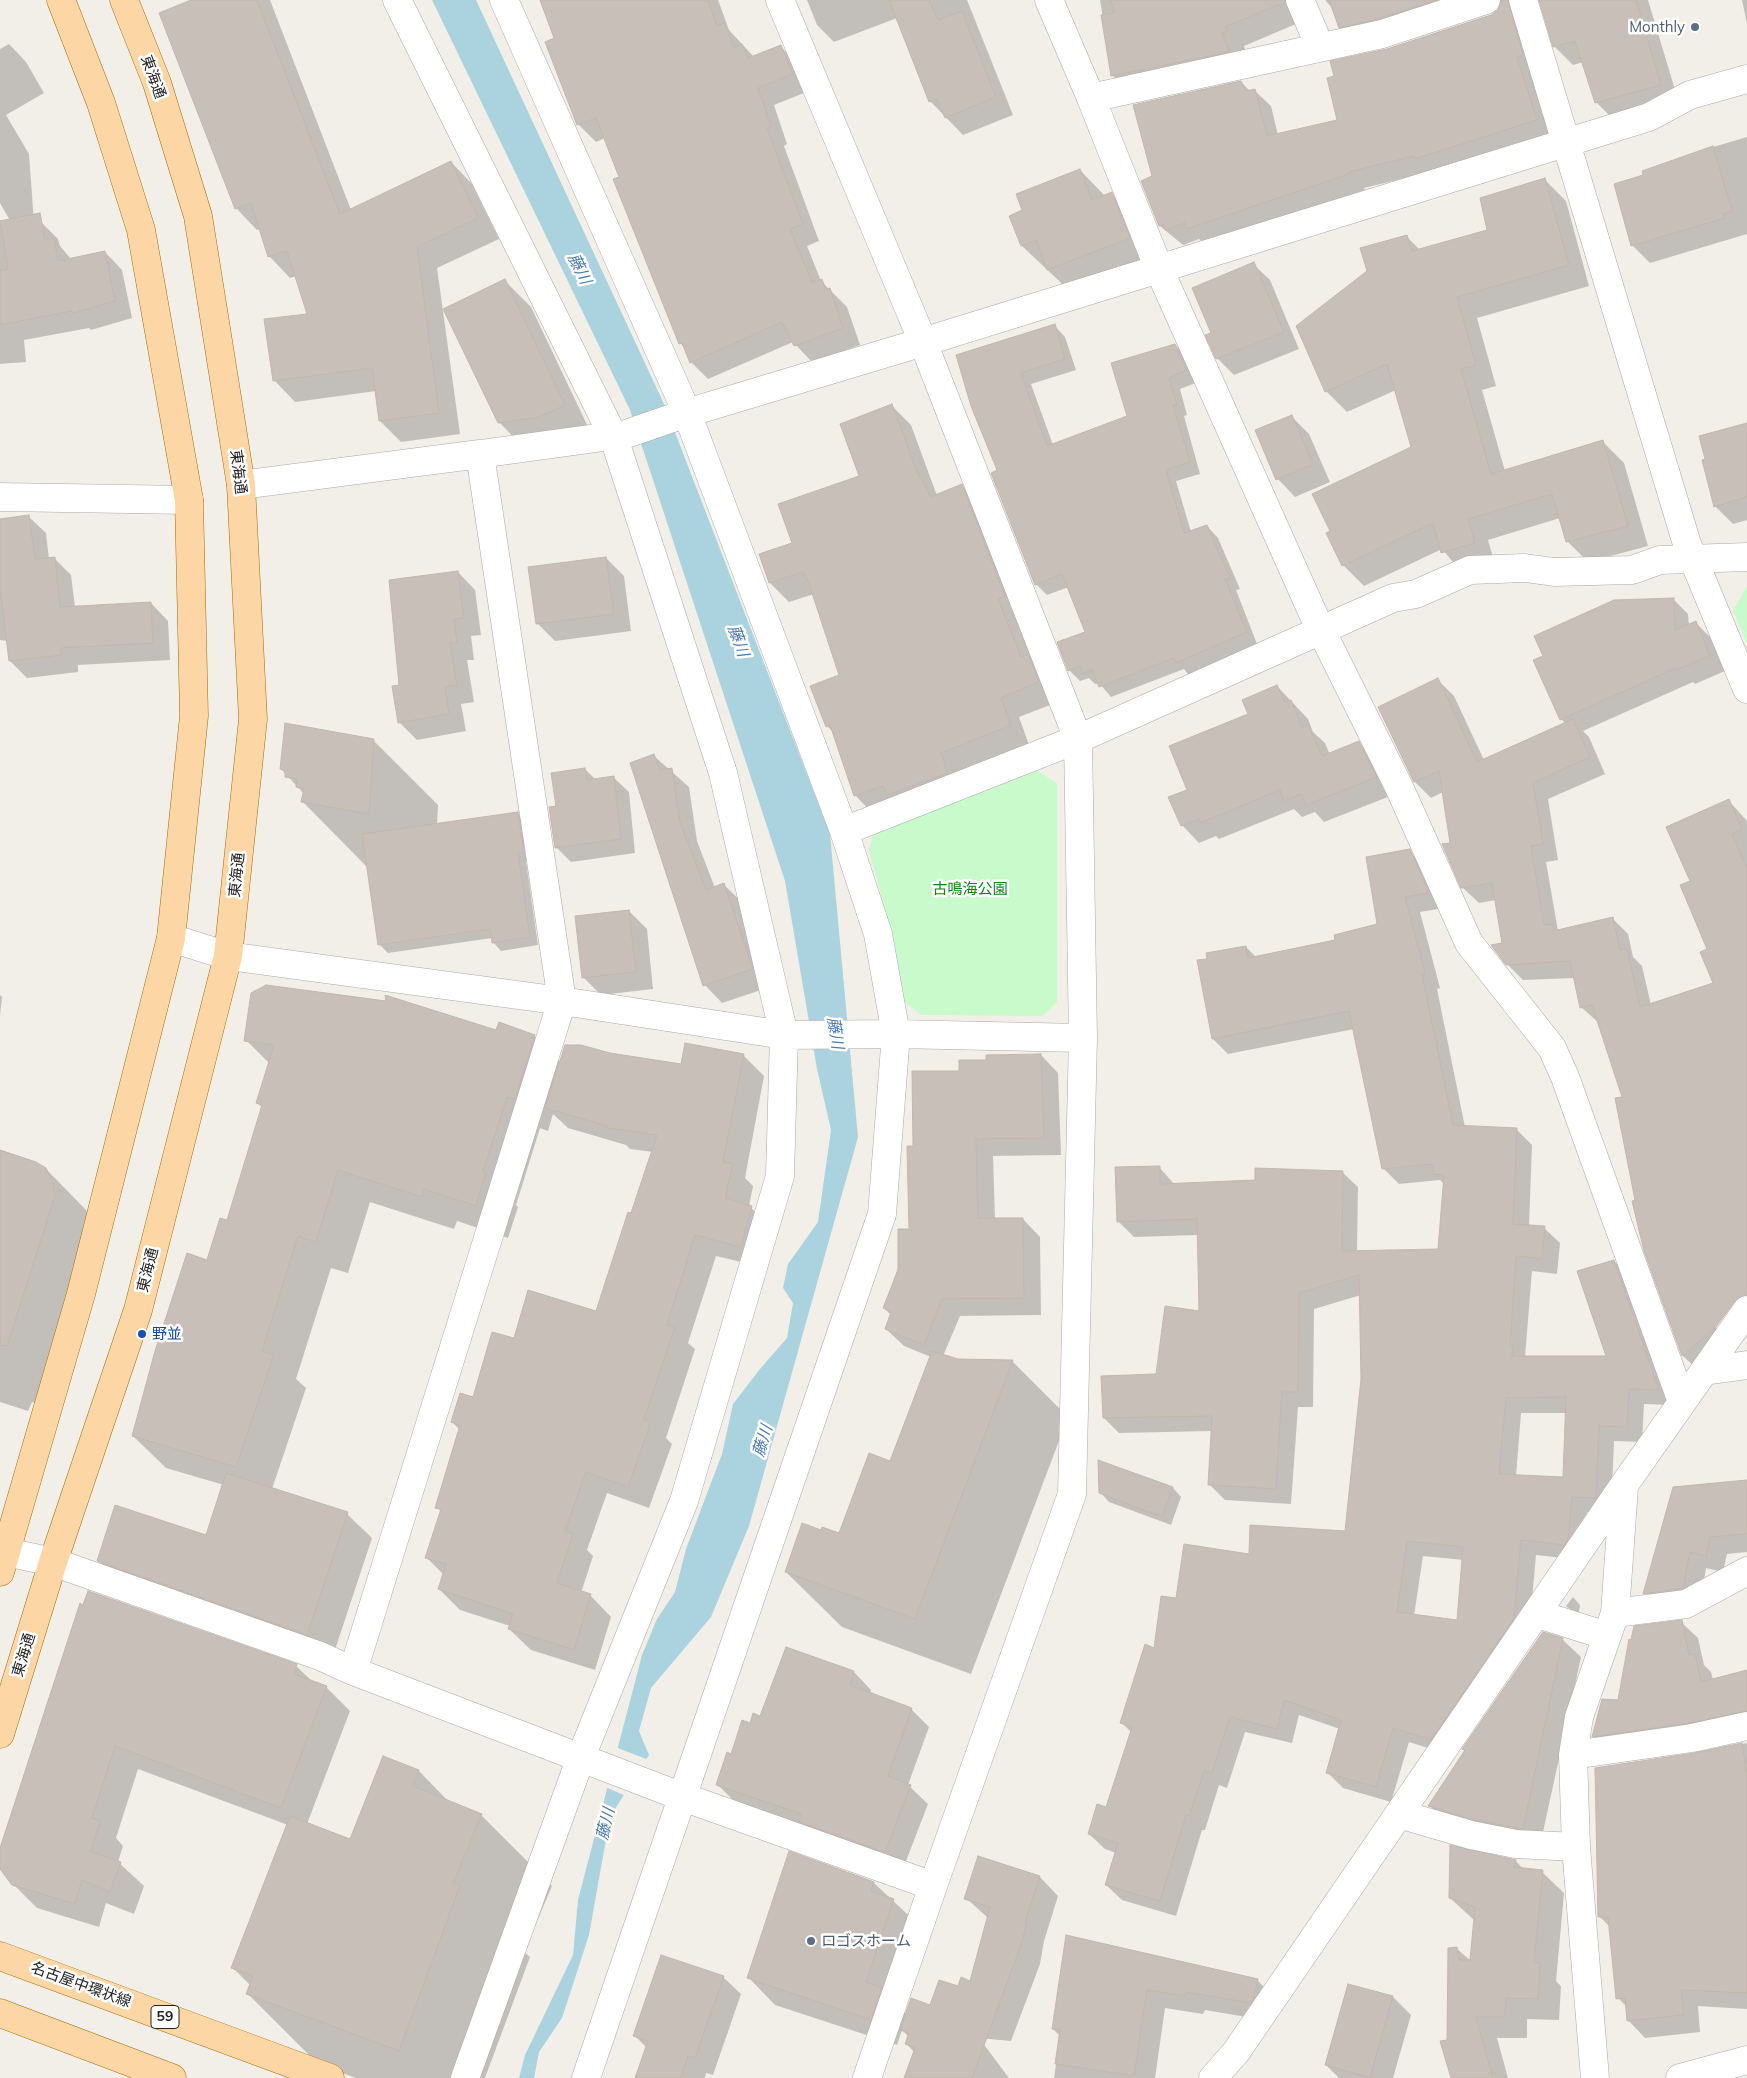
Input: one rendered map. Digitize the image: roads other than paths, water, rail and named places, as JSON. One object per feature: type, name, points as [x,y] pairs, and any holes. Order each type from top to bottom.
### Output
[{"type":"main road","points":[[3,1562],[81,1294],[171,938],[194,716],[189,500],[141,230],[101,103],[61,0]]},
{"type":"main road","name":"東海通","points":[[0,1734],[53,1562],[138,1310],[228,956],[253,719],[241,485],[198,216],[156,83],[124,0]]},
{"type":"main road","name":"名古屋中環状線","points":[[0,1956],[330,2078]]},
{"type":"main road","points":[[0,2013],[172,2078]]},
{"type":"street","points":[[397,0],[620,436],[723,773],[794,1036],[780,1176],[684,1500],[590,1760],[465,2078]]},
{"type":"street","points":[[504,0],[682,416],[844,832],[878,934],[887,1034],[882,1214],[675,1793],[586,2078]]},
{"type":"street","points":[[780,0],[924,342],[1078,739],[1084,1038],[1072,1494],[867,2078]]},
{"type":"street","points":[[1049,0],[1091,98],[1159,269],[1322,632],[1399,787],[1469,943],[1552,1048],[1565,1077],[1682,1402]]},
{"type":"street","points":[[1300,0],[1320,47]]},
{"type":"street","points":[[1091,98],[1382,34],[1486,0]]},
{"type":"street","points":[[1523,0],[1692,559],[1747,689]]},
{"type":"street","points":[[241,485],[620,436],[1649,117],[1690,95],[1747,79]]},
{"type":"street","points":[[353,1671],[562,1001],[480,454]]},
{"type":"street","points":[[0,497],[189,500]]},
{"type":"street","points":[[844,832],[1078,739],[1322,632],[1393,598],[1416,594],[1470,570],[1525,568],[1554,572],[1632,570],[1660,560],[1747,557]]},
{"type":"street","points":[[171,938],[228,956],[562,1001],[794,1036],[887,1034],[1084,1038]]},
{"type":"street","points":[[1213,2078],[1236,2052],[1538,1614],[1624,1485],[1747,1310]]},
{"type":"street","points":[[1704,1371],[1747,1365]]},
{"type":"street","points":[[1595,2078],[1576,1847],[1573,1756],[1579,1717],[1612,1625],[1624,1485]]},
{"type":"street","points":[[3,1562],[53,1562],[320,1656],[353,1671],[675,1793],[933,1886]]},
{"type":"street","points":[[1538,1614],[1612,1625],[1686,1604],[1747,1571]]},
{"type":"street","points":[[1573,1756],[1692,1738],[1747,1726]]},
{"type":"street","points":[[1399,1814],[1471,1835],[1516,1844],[1576,1847]]},
{"type":"street","points":[[1680,2078],[1747,2060]]},
{"type":"water","name":"藤川","points":[[432,0],[476,0],[664,404],[830,834],[858,1137],[749,1526],[711,1617],[651,1688],[639,1731],[649,1755],[610,1817],[589,1935],[562,2018],[539,2052],[534,2078],[519,2078],[525,2055],[573,1955],[578,1900],[642,1655],[657,1619],[675,1592],[686,1549],[722,1454],[733,1404],[787,1338],[793,1303],[783,1288],[788,1264],[818,1222],[831,1130],[817,1069],[785,881],[630,410]]},
{"type":"place","name":"Monthly","points":[[1695,27]]},
{"type":"place","name":"野並","points":[[142,1334]]},
{"type":"place","name":"ロゴスホーム","points":[[811,1941]]},
{"type":"park label","name":"古鳴海公園","points":[[970,889]]}]
